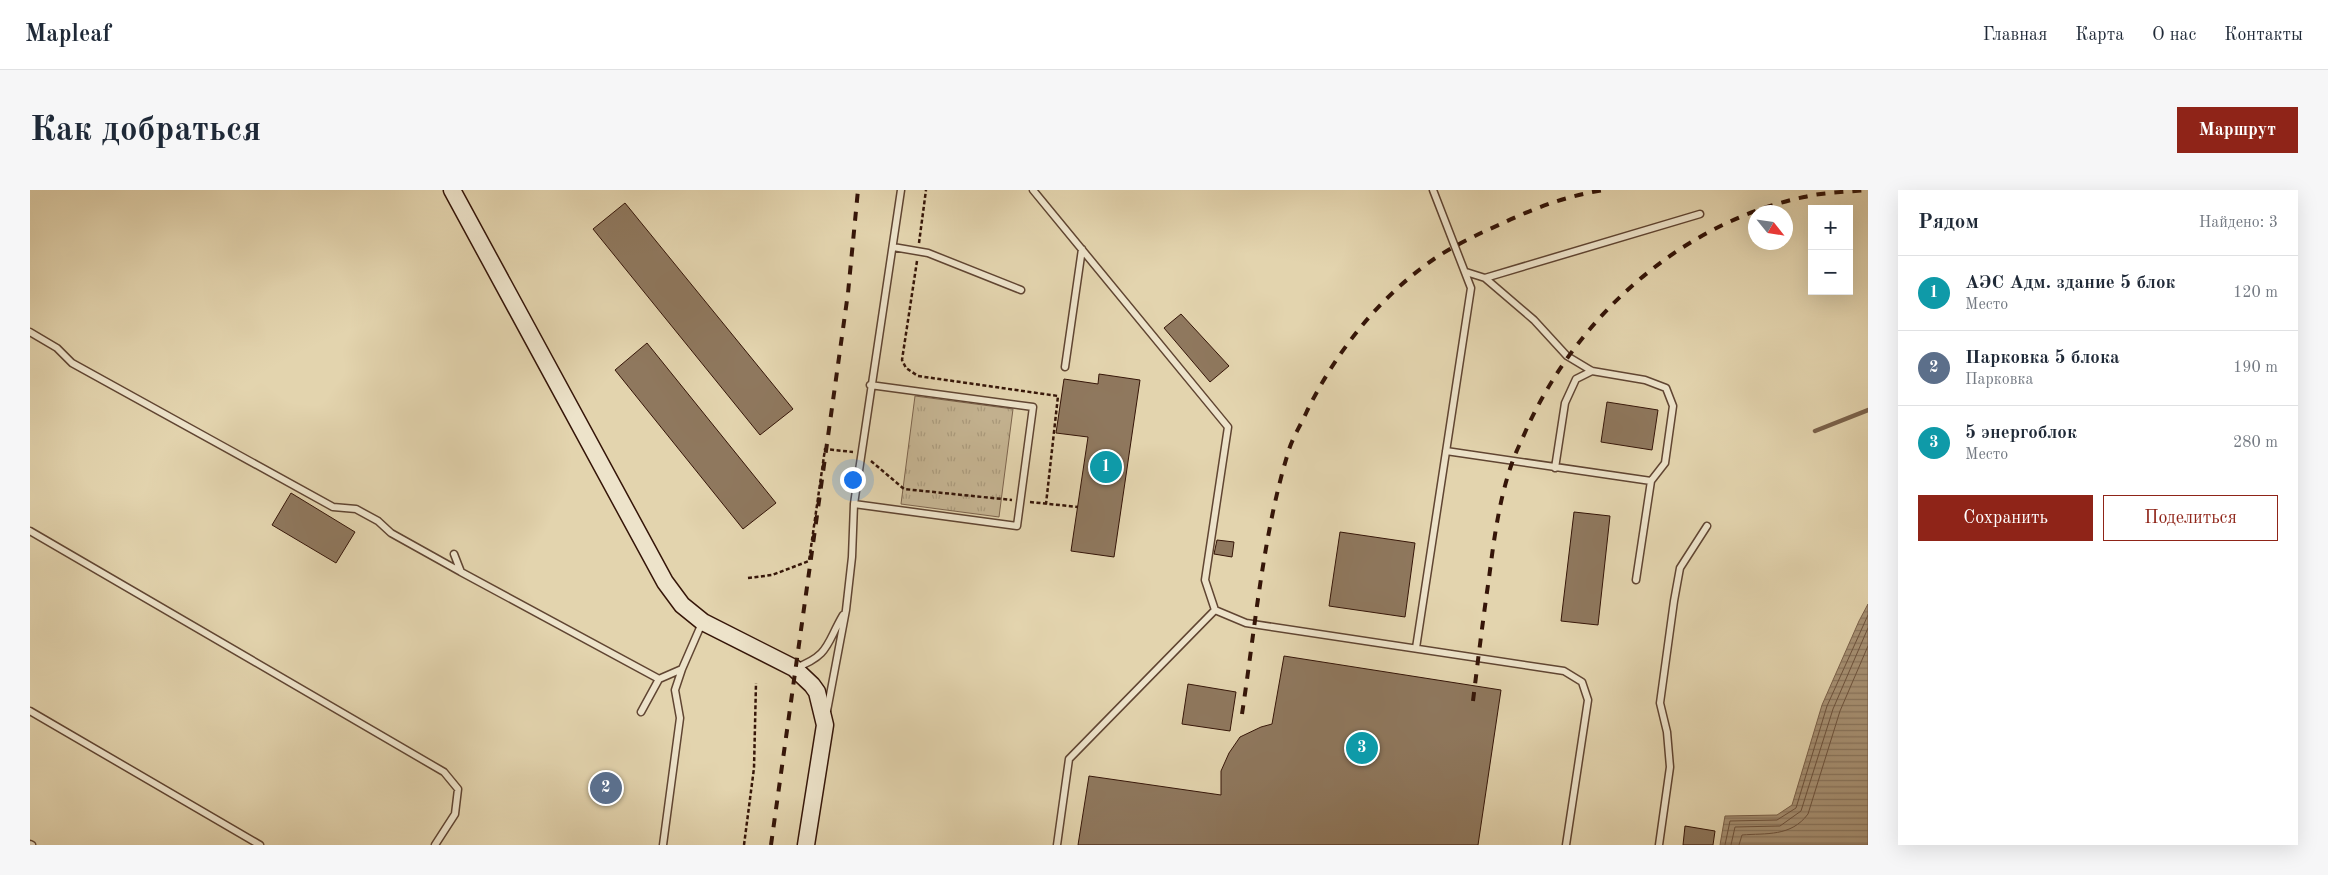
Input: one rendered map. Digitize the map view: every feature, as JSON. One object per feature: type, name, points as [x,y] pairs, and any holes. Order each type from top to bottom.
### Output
[{"type":"main road","points":[[452,190],[665,582],[682,605],[703,622],[794,668],[817,692],[824,725],[806,845]]},
{"type":"lane","points":[[824,725],[846,610],[852,557],[854,504],[870,385],[901,190]]},
{"type":"lane","points":[[1033,190],[1228,427],[1205,580],[1215,610],[1246,623],[1564,671],[1582,682],[1588,700],[1566,845]]},
{"type":"lane","points":[[1416,648],[1472,288],[1454,247],[1433,190]]},
{"type":"lane","points":[[1485,278],[1700,214]]},
{"type":"lane","points":[[893,247],[928,253],[1021,290]]},
{"type":"lane","points":[[1065,367],[1082,250]]},
{"type":"lane","points":[[1466,272],[1485,278],[1534,320],[1567,356],[1592,371],[1645,380],[1666,388],[1674,406],[1665,463],[1651,482],[1636,580]]},
{"type":"lane","points":[[30,332],[57,348],[72,363],[333,507],[356,509],[378,521],[391,533],[424,553],[659,678]]},
{"type":"lane","points":[[1555,468],[1565,404],[1576,379],[1592,371]]},
{"type":"lane","points":[[854,504],[1017,526],[1021,501],[1033,406],[870,385]]},
{"type":"lane","points":[[1446,451],[1651,482]]},
{"type":"lane","points":[[1659,845],[1670,767],[1667,732],[1660,703],[1674,600],[1680,568],[1707,526]]},
{"type":"lane","points":[[30,530],[444,772],[458,789],[454,814],[435,845]]},
{"type":"lane","points":[[454,554],[461,572]]},
{"type":"lane","points":[[794,668],[812,662],[820,656],[846,610]]},
{"type":"lane","points":[[1057,845],[1069,759],[1215,610]]},
{"type":"lane","points":[[663,845],[680,718],[675,690],[682,669],[703,622]]},
{"type":"lane","points":[[641,712],[659,678],[682,669]]},
{"type":"lane","points":[[30,711],[260,845]]},
{"type":"path","points":[[926,190],[902,360],[906,368],[918,376],[1058,396],[1046,504]]},
{"type":"path","points":[[748,578],[772,575],[809,561],[825,449]]},
{"type":"path","points":[[904,489],[1078,508]]},
{"type":"path","points":[[744,845],[754,768],[756,683]]},
{"type":"green space","points":[[915,396],[1013,409],[999,517],[901,504]]},
{"type":"water","points":[[1868,604],[1868,845],[1720,845],[1725,816],[1777,815],[1792,805],[1822,705]]},
{"type":"building","points":[[625,203],[793,409],[760,435],[593,229]]},
{"type":"building","points":[[1181,314],[1229,366],[1210,382],[1164,328]]},
{"type":"building","points":[[647,343],[776,503],[743,529],[615,370]]},
{"type":"building","points":[[1099,374],[1140,380],[1114,557],[1071,551],[1088,437],[1056,433],[1064,379],[1098,384]]},
{"type":"building","points":[[1607,402],[1658,410],[1652,450],[1601,442]]},
{"type":"building","points":[[291,493],[355,532],[336,563],[272,525]]},
{"type":"building","points":[[1574,512],[1610,516],[1598,625],[1561,621]]},
{"type":"building","points":[[1340,532],[1415,543],[1405,617],[1329,606]]},
{"type":"building","points":[[1217,540],[1234,542],[1232,557],[1214,554]]},
{"type":"building","points":[[1284,656],[1501,690],[1478,845],[1078,845],[1089,776],[1221,795],[1221,771],[1229,753],[1240,737],[1272,724]]},
{"type":"building","points":[[1188,684],[1236,692],[1230,731],[1182,724]]},
{"type":"building","points":[[1685,826],[1715,831],[1713,845],[1683,845]]},
{"type":"waterway","points":[[1815,431],[1868,410]]},
{"type":"railway","points":[[771,845],[848,293],[858,190]]},
{"type":"railway","points":[[1242,714],[1260,582],[1279,484],[1294,437],[1319,389],[1345,347],[1377,308],[1395,290],[1434,259],[1458,244],[1539,208],[1578,195],[1605,190]]},
{"type":"railway","points":[[1473,701],[1495,534],[1507,477],[1515,454],[1548,387],[1574,348],[1605,313],[1639,280],[1676,252],[1716,228],[1759,210],[1804,197],[1868,190]]},
{"type":"place","name":"АЭС Адм. здание 5 блок","points":[[1106,467]]},
{"type":"place","name":"5 энергоблок","points":[[1362,748]]},
{"type":"place","name":"Парковка 5 блока","points":[[606,788]]}]
